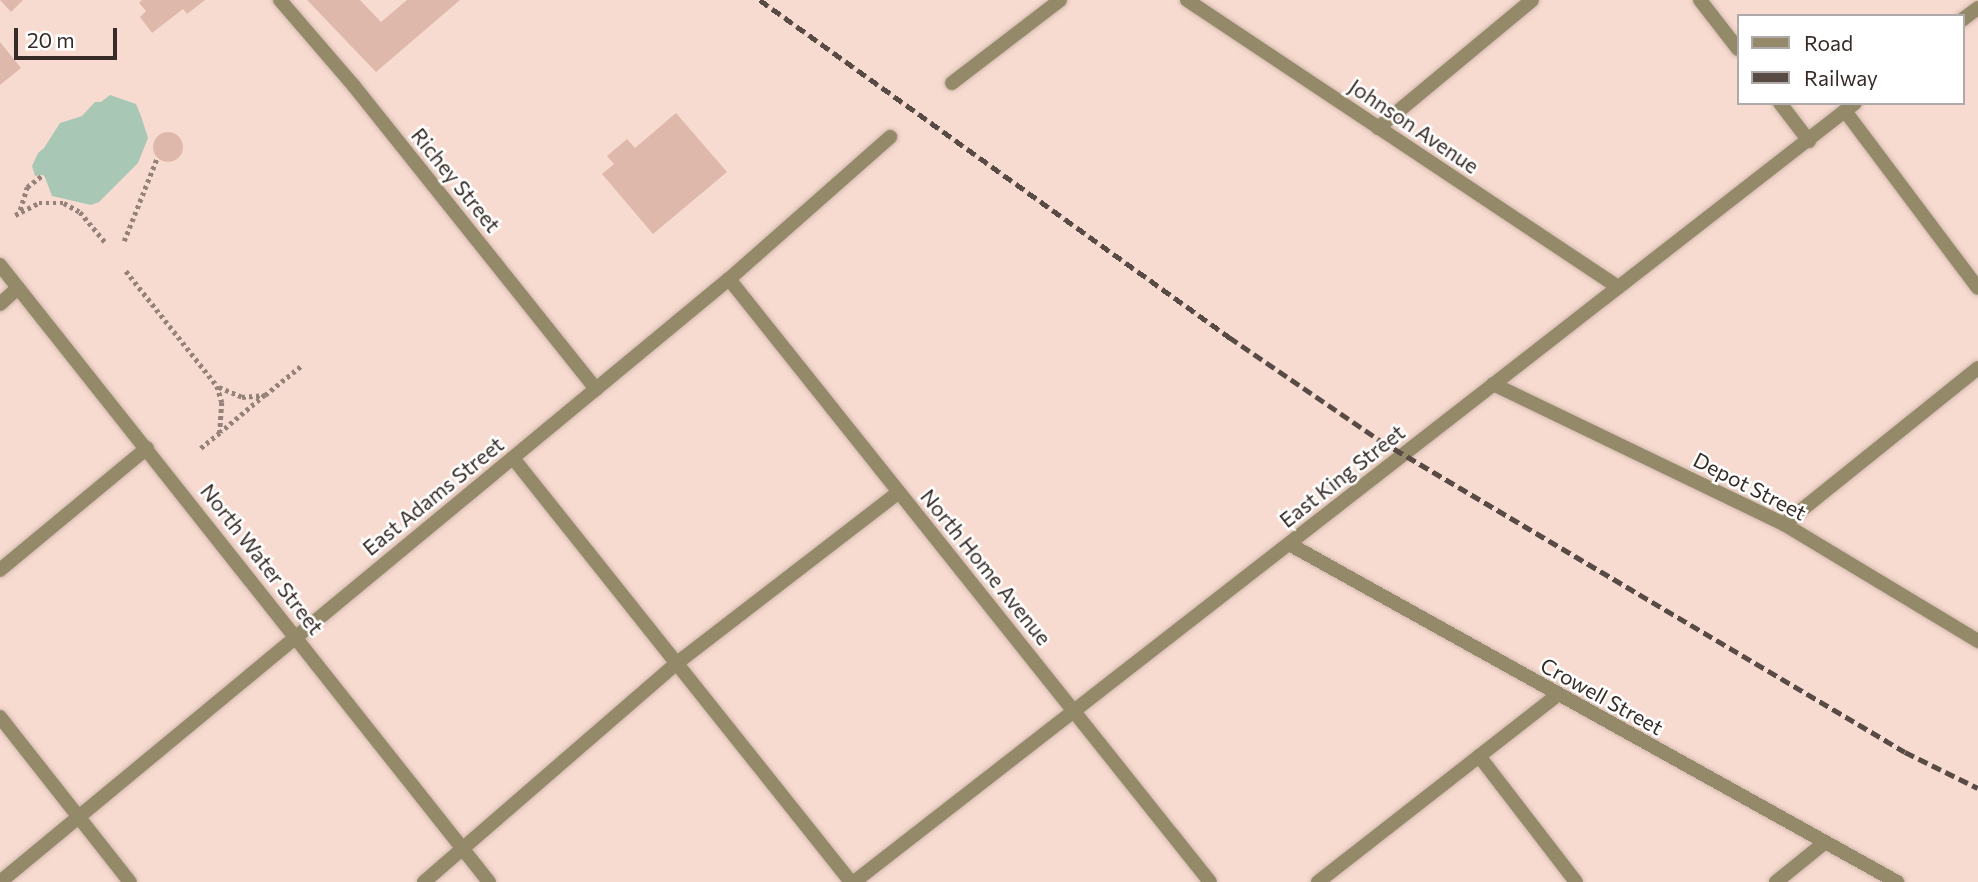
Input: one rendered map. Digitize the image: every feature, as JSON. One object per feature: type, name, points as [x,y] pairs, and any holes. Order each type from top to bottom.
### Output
[{"type":"street","name":"Richey Street","points":[[280,0],[354,86],[596,389]]},
{"type":"street","points":[[952,83],[1060,0]]},
{"type":"street","name":"Johnson Avenue","points":[[1187,0],[1618,287]]},
{"type":"street","points":[[1377,128],[1532,0]]},
{"type":"street","points":[[1700,0],[1736,46]]},
{"type":"street","points":[[1782,105],[1809,141]]},
{"type":"street","points":[[1850,107],[1978,288]]},
{"type":"street","name":"East King Street","points":[[852,882],[1850,107]]},
{"type":"street","name":"East Adams Street","points":[[0,881],[729,279],[890,137]]},
{"type":"street","name":"North Water Street","points":[[0,265],[296,635],[489,882]]},
{"type":"street","name":"North Home Avenue","points":[[729,279],[1210,882]]},
{"type":"street","points":[[0,304],[18,288]]},
{"type":"street","points":[[1783,524],[1978,368]]},
{"type":"street","name":"Depot Street","points":[[1493,384],[1783,524],[1978,641]]},
{"type":"street","points":[[0,569],[147,448]]},
{"type":"street","points":[[513,458],[852,882]]},
{"type":"street","points":[[424,882],[677,663],[899,492]]},
{"type":"street","name":"Crowell Street","points":[[1289,544],[1823,844],[1897,882]]},
{"type":"street","points":[[1318,882],[1558,695]]},
{"type":"street","points":[[0,717],[130,882]]},
{"type":"street","points":[[1479,756],[1576,882]]},
{"type":"street","points":[[1776,882],[1823,844]]},
{"type":"path","points":[[124,241],[157,158]]},
{"type":"path","points":[[44,174],[27,187],[17,213],[48,201],[64,203],[80,212],[106,243]]},
{"type":"path","points":[[126,271],[217,386],[222,402],[220,433]]},
{"type":"path","points":[[201,449],[301,366]]},
{"type":"path","points":[[217,386],[235,396],[265,395]]},
{"type":"green space","points":[[110,95],[136,104],[141,116],[148,138],[138,163],[99,202],[91,205],[52,196],[44,175],[35,176],[32,166],[38,153],[60,123],[82,116],[95,102],[101,102]]},
{"type":"building","points":[[0,0],[23,0],[11,12]]},
{"type":"building","points":[[142,0],[205,0],[187,14],[183,9],[152,33],[140,17],[146,11],[139,3]]},
{"type":"building","points":[[307,0],[360,0],[381,22],[407,0],[460,0],[376,72]]},
{"type":"building","points":[[0,42],[21,68],[0,85]]},
{"type":"building","points":[[676,113],[727,172],[653,234],[602,174],[614,164],[607,156],[627,139],[635,148]]},
{"type":"building","points":[[168,132],[179,136],[183,147],[179,158],[168,162],[157,158],[153,147],[157,136]]},
{"type":"railway","points":[[760,0],[1229,337],[1381,441],[1905,752],[1978,788]]}]
